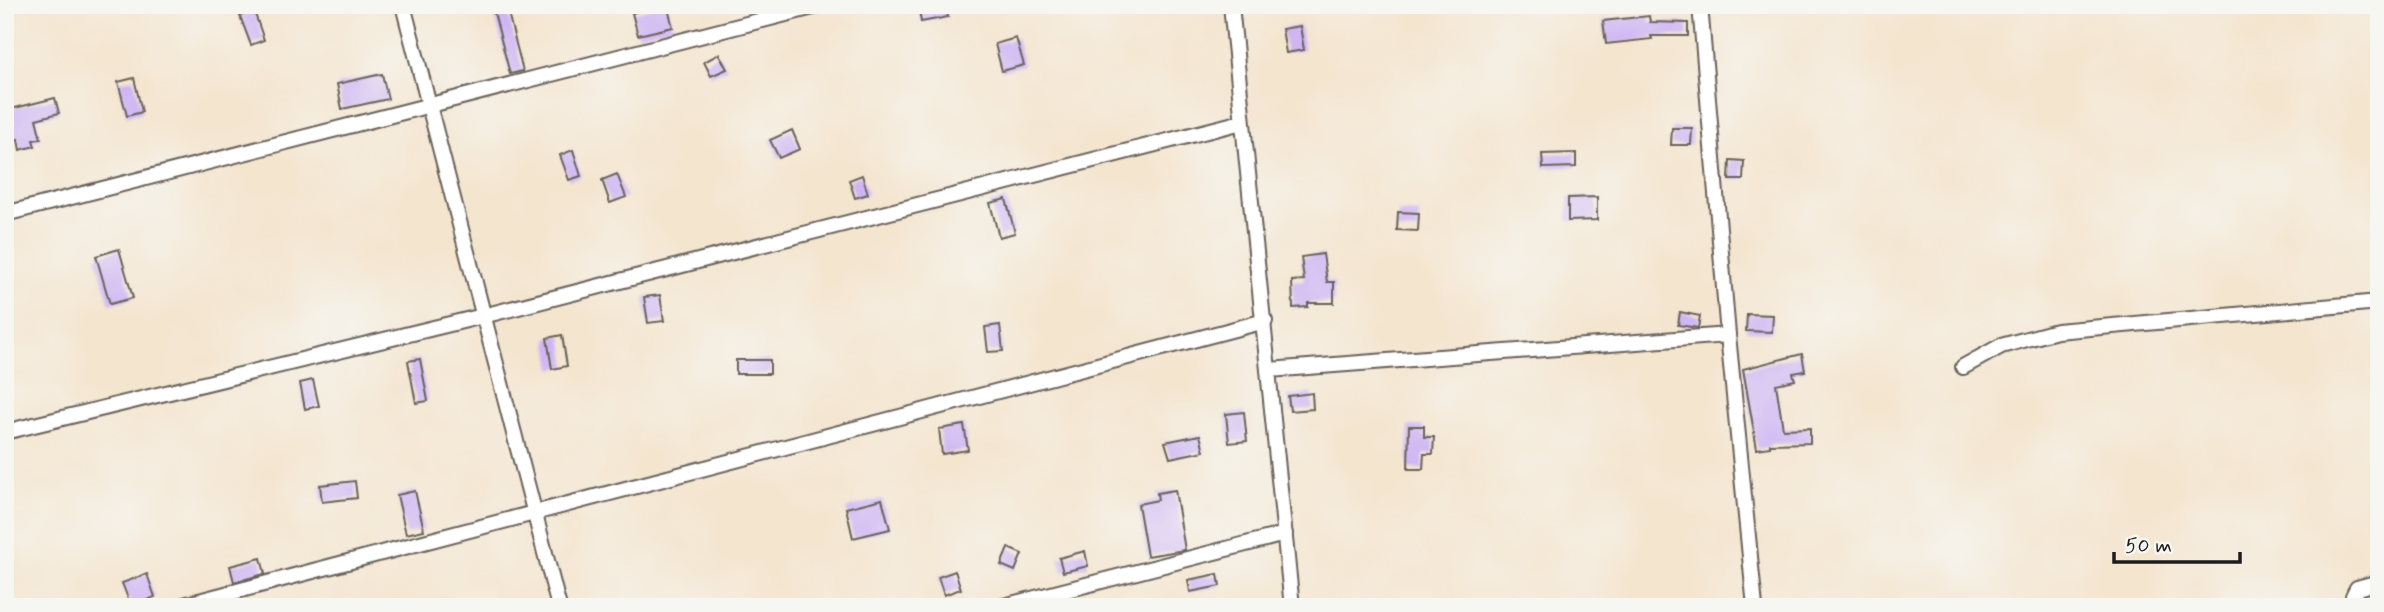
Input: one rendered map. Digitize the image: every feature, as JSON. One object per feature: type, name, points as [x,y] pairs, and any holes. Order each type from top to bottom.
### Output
[{"type":"street","points":[[403,5],[559,607]]},
{"type":"street","points":[[5,214],[821,5]]},
{"type":"street","points":[[1231,5],[1292,607]]},
{"type":"street","points":[[1700,5],[1728,335],[1755,607]]},
{"type":"street","points":[[5,432],[484,316],[1242,122]]},
{"type":"street","points":[[1962,366],[2001,346],[2057,331],[2379,302]]},
{"type":"street","points":[[176,607],[1265,321]]},
{"type":"street","points":[[1269,370],[1728,335]]},
{"type":"street","points":[[1000,607],[1285,534]]},
{"type":"street","points":[[2354,607],[2353,596],[2357,588],[2379,582]]},
{"type":"building","points":[[492,5],[506,5],[523,71],[510,74]]},
{"type":"building","points":[[667,5],[673,27],[638,35],[632,13]]},
{"type":"building","points":[[918,5],[946,5],[948,17],[921,22]]},
{"type":"building","points":[[254,11],[264,40],[251,45],[240,16]]},
{"type":"building","points":[[1649,16],[1650,22],[1688,23],[1688,36],[1651,36],[1652,39],[1606,44],[1603,21]]},
{"type":"building","points":[[1300,26],[1304,50],[1286,53],[1282,29]]},
{"type":"building","points":[[1016,38],[1024,65],[1002,71],[995,44]]},
{"type":"building","points":[[719,54],[727,69],[711,76],[704,62]]},
{"type":"building","points":[[382,74],[388,99],[342,109],[337,84]]},
{"type":"building","points":[[134,78],[142,112],[127,116],[118,82]]},
{"type":"building","points":[[55,98],[59,113],[36,119],[41,139],[33,140],[35,146],[20,150],[18,139],[5,142],[5,128],[15,125],[11,109]]},
{"type":"building","points":[[1672,128],[1692,128],[1691,145],[1671,145]]},
{"type":"building","points":[[792,130],[800,149],[779,158],[770,140]]},
{"type":"building","points":[[573,150],[581,176],[569,180],[560,155]]},
{"type":"building","points":[[1576,153],[1576,167],[1543,168],[1542,154]]},
{"type":"building","points":[[1730,160],[1744,161],[1743,180],[1729,180]]},
{"type":"building","points":[[617,174],[626,197],[610,203],[602,180]]},
{"type":"building","points":[[862,175],[868,194],[855,198],[849,180]]},
{"type":"building","points":[[1597,197],[1597,220],[1568,221],[1568,198]]},
{"type":"building","points":[[1006,199],[1015,233],[999,237],[990,203]]},
{"type":"building","points":[[1398,212],[1419,213],[1418,231],[1397,230]]},
{"type":"building","points":[[119,249],[133,298],[110,304],[96,256]]},
{"type":"building","points":[[1323,254],[1327,282],[1334,282],[1334,303],[1308,303],[1308,307],[1293,308],[1292,281],[1304,280],[1301,257]]},
{"type":"building","points":[[660,295],[664,321],[648,323],[644,297]]},
{"type":"building","points":[[1680,312],[1700,316],[1698,328],[1678,325]]},
{"type":"building","points":[[1747,314],[1773,315],[1772,332],[1746,331]]},
{"type":"building","points":[[1000,325],[1003,351],[988,352],[985,327]]},
{"type":"building","points":[[562,335],[567,366],[552,369],[547,338]]},
{"type":"building","points":[[1802,354],[1805,371],[1793,373],[1795,380],[1776,384],[1783,429],[1810,428],[1810,443],[1770,444],[1770,447],[1757,449],[1743,369]]},
{"type":"building","points":[[420,359],[428,401],[416,403],[408,361]]},
{"type":"building","points":[[736,360],[770,360],[770,374],[736,374]]},
{"type":"building","points":[[313,380],[319,406],[305,409],[300,383]]},
{"type":"building","points":[[1312,393],[1313,409],[1290,411],[1288,396]]},
{"type":"building","points":[[1244,412],[1247,441],[1229,443],[1226,414]]},
{"type":"building","points":[[964,425],[968,450],[942,454],[939,429]]},
{"type":"building","points":[[1409,426],[1424,426],[1424,437],[1434,437],[1433,454],[1424,454],[1423,469],[1408,469]]},
{"type":"building","points":[[1200,435],[1204,451],[1170,458],[1165,442]]},
{"type":"building","points":[[355,481],[357,498],[322,502],[320,485]]},
{"type":"building","points":[[1175,490],[1185,550],[1147,556],[1138,504],[1158,500],[1157,493]]},
{"type":"building","points":[[415,491],[424,530],[406,534],[397,495]]},
{"type":"building","points":[[882,499],[890,529],[853,538],[846,508]]},
{"type":"building","points":[[1008,548],[1022,554],[1015,571],[1001,565]]},
{"type":"building","points":[[1085,551],[1088,566],[1063,572],[1059,558]]},
{"type":"building","points":[[261,558],[265,574],[234,582],[230,566]]},
{"type":"building","points":[[955,571],[961,589],[944,595],[938,577]]},
{"type":"building","points":[[147,574],[155,597],[131,606],[122,583]]},
{"type":"building","points":[[1218,574],[1220,586],[1190,592],[1188,580]]}]
